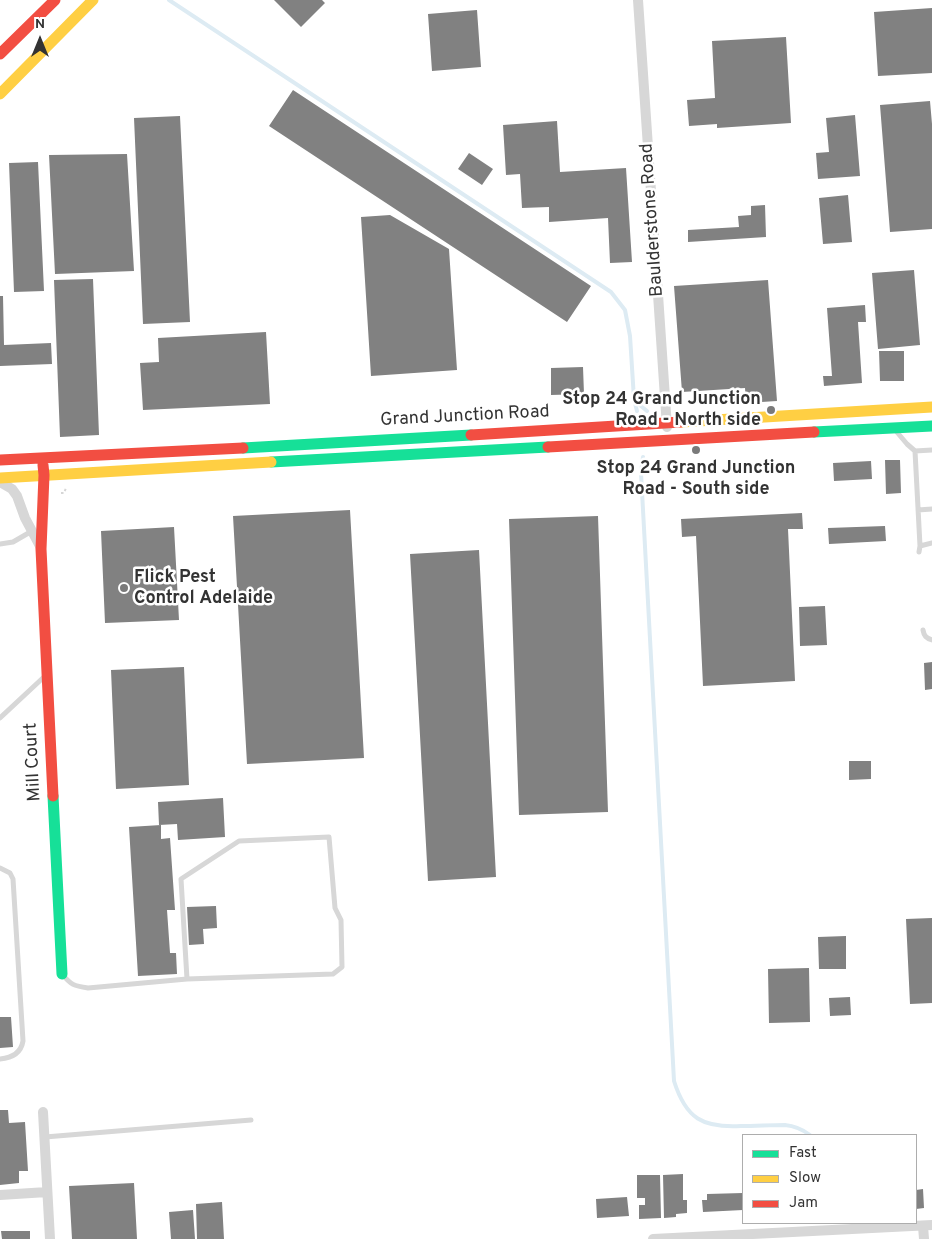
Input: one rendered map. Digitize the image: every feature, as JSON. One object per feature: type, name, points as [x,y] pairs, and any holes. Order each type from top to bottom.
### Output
[{"type":"main road","points":[[0,54],[55,0]]},
{"type":"main road","points":[[0,94],[93,0]]},
{"type":"main road","name":"Grand Junction Road","points":[[0,460],[392,440],[932,407]]},
{"type":"main road","name":"Grand Junction Road","points":[[0,480],[44,475],[932,426]]},
{"type":"main road","points":[[392,440],[393,455]]},
{"type":"main road","name":"Mill Court","points":[[42,457],[44,475],[41,549],[62,974]]},
{"type":"street","name":"Baulderstone Road","points":[[638,0],[668,440]]},
{"type":"street","name":"Mill Court","points":[[0,480],[12,489],[17,496],[25,518],[41,549]]},
{"type":"street","points":[[43,1112],[50,1239]]},
{"type":"street","points":[[0,1195],[47,1192]]},
{"type":"street","points":[[653,1239],[928,1225],[924,1239]]},
{"type":"lane","points":[[893,428],[915,451],[932,450]]},
{"type":"lane","points":[[915,451],[920,546],[918,552]]},
{"type":"lane","points":[[918,510],[932,509]]},
{"type":"lane","points":[[0,544],[13,542],[32,531]]},
{"type":"lane","points":[[920,546],[932,543]]},
{"type":"lane","points":[[923,630],[923,634],[932,640]]},
{"type":"lane","points":[[0,718],[47,674]]},
{"type":"lane","points":[[62,974],[74,986],[88,988],[187,979],[333,974],[342,967],[341,920],[334,908],[330,837],[240,841],[181,879],[187,979]]},
{"type":"lane","points":[[0,868],[10,873],[14,886],[23,1041],[16,1054],[6,1059],[0,1059]]},
{"type":"lane","points":[[44,1137],[251,1120]]},
{"type":"building","points":[[274,0],[322,0],[325,3],[301,27]]},
{"type":"building","points":[[932,8],[932,73],[878,76],[874,12]]},
{"type":"building","points":[[477,10],[481,67],[432,71],[428,14]]},
{"type":"building","points":[[786,37],[791,123],[717,128],[717,124],[689,126],[687,100],[715,98],[712,41]]},
{"type":"building","points":[[293,90],[591,286],[567,322],[269,126]]},
{"type":"building","points":[[930,101],[932,124],[932,229],[890,232],[880,105]]},
{"type":"building","points":[[855,115],[860,176],[818,179],[816,153],[829,152],[826,118]]},
{"type":"building","points":[[180,116],[190,322],[143,324],[134,118]]},
{"type":"building","points":[[557,121],[560,172],[626,168],[632,262],[610,263],[608,218],[549,222],[549,207],[522,208],[520,174],[506,175],[503,125]]},
{"type":"building","points":[[469,153],[493,169],[482,185],[458,169]]},
{"type":"building","points":[[127,154],[134,271],[55,274],[49,155]]},
{"type":"building","points":[[38,162],[44,291],[14,292],[9,163]]},
{"type":"building","points":[[848,195],[852,242],[823,244],[819,198]]},
{"type":"building","points":[[765,205],[766,237],[688,242],[688,230],[739,227],[738,216],[751,215],[751,206]]},
{"type":"building","points":[[390,215],[449,249],[457,370],[371,376],[361,217]]},
{"type":"building","points":[[914,270],[920,345],[878,349],[872,273]]},
{"type":"building","points":[[93,279],[99,435],[60,437],[54,280]]},
{"type":"building","points":[[768,280],[777,401],[746,403],[745,388],[682,392],[674,286]]},
{"type":"building","points":[[0,296],[3,296],[4,345],[51,343],[52,364],[0,366]]},
{"type":"building","points":[[865,305],[866,322],[858,322],[862,383],[824,386],[823,376],[832,376],[827,308]]},
{"type":"building","points":[[266,332],[270,404],[143,410],[140,363],[159,362],[158,338]]},
{"type":"building","points":[[879,351],[904,351],[904,381],[880,381]]},
{"type":"building","points":[[583,367],[584,394],[551,395],[551,368]]},
{"type":"building","points":[[885,460],[900,460],[901,493],[886,494]]},
{"type":"building","points":[[871,461],[872,479],[834,481],[833,463]]},
{"type":"building","points":[[350,510],[364,758],[247,764],[233,516]]},
{"type":"building","points":[[802,513],[803,529],[788,529],[795,681],[703,686],[696,536],[682,537],[681,519]]},
{"type":"building","points":[[598,516],[608,812],[519,815],[509,519]]},
{"type":"building","points":[[885,526],[886,541],[829,544],[828,528]]},
{"type":"building","points":[[174,527],[179,620],[105,623],[101,531]]},
{"type":"building","points":[[479,550],[496,877],[428,881],[410,554]]},
{"type":"building","points":[[825,606],[827,645],[800,646],[799,607]]},
{"type":"building","points":[[932,662],[932,689],[925,690],[924,663]]},
{"type":"building","points":[[184,667],[189,785],[116,789],[111,670]]},
{"type":"building","points":[[849,761],[871,761],[871,779],[849,780]]},
{"type":"building","points":[[223,798],[225,837],[178,840],[177,824],[159,825],[158,802]]},
{"type":"building","points":[[161,825],[161,839],[170,838],[175,910],[167,910],[170,953],[176,953],[177,974],[138,976],[129,827]]},
{"type":"building","points":[[216,906],[217,928],[203,929],[204,944],[189,945],[187,907]]},
{"type":"building","points":[[932,918],[932,1003],[910,1004],[906,919]]},
{"type":"building","points":[[846,936],[846,969],[819,969],[818,937]]},
{"type":"building","points":[[809,968],[810,1022],[769,1023],[768,969]]},
{"type":"building","points":[[850,997],[851,1015],[830,1016],[829,998]]},
{"type":"building","points":[[0,1017],[11,1017],[13,1047],[0,1048]]},
{"type":"building","points":[[0,1110],[8,1110],[9,1123],[25,1122],[28,1171],[19,1171],[19,1183],[0,1185]]},
{"type":"building","points":[[683,1174],[683,1200],[687,1200],[687,1213],[676,1214],[676,1217],[664,1218],[663,1175]]},
{"type":"building","points":[[637,1175],[660,1175],[661,1218],[639,1219],[639,1205],[645,1205],[645,1198],[637,1198]]},
{"type":"building","points":[[134,1183],[137,1239],[72,1239],[69,1186]]},
{"type":"building","points":[[923,1189],[924,1208],[917,1209],[917,1190]]},
{"type":"building","points":[[742,1193],[742,1210],[703,1212],[702,1200],[707,1200],[707,1194]]},
{"type":"building","points":[[627,1197],[629,1216],[597,1218],[596,1199]]},
{"type":"building","points":[[222,1202],[224,1239],[197,1239],[196,1204]]},
{"type":"building","points":[[193,1210],[195,1239],[171,1239],[169,1212]]},
{"type":"building","points":[[1,1231],[30,1231],[30,1239],[2,1239]]},
{"type":"waterway","points":[[169,0],[611,292],[625,310],[630,336],[634,399],[637,411]]},
{"type":"waterway","points":[[635,401],[647,411]]},
{"type":"waterway","points":[[643,457],[641,473],[674,1081],[684,1104],[690,1112],[706,1123],[728,1126],[785,1125],[798,1128],[808,1134]]},
{"type":"traffic: fast","points":[[814,432],[932,426]]},
{"type":"traffic: fast","points":[[243,448],[471,435]]},
{"type":"traffic: fast","points":[[271,462],[548,447]]},
{"type":"traffic: fast","points":[[53,796],[62,974]]},
{"type":"traffic: slow","points":[[0,94],[93,0]]},
{"type":"traffic: slow","points":[[681,422],[932,407]]},
{"type":"traffic: slow","points":[[0,478],[271,462]]},
{"type":"traffic: jam","points":[[0,54],[55,0]]},
{"type":"traffic: jam","points":[[471,435],[681,422]]},
{"type":"traffic: jam","points":[[548,447],[814,432]]},
{"type":"traffic: jam","points":[[0,460],[243,448]]},
{"type":"traffic: jam","points":[[43,465],[41,549],[53,796]]},
{"type":"place","name":"Stop 24 Grand Junction Road - North side","points":[[771,410]]},
{"type":"place","name":"Stop 24 Grand Junction Road - South side","points":[[696,450]]},
{"type":"place","name":"Flick Pest Control Adelaide","points":[[124,588]]}]
